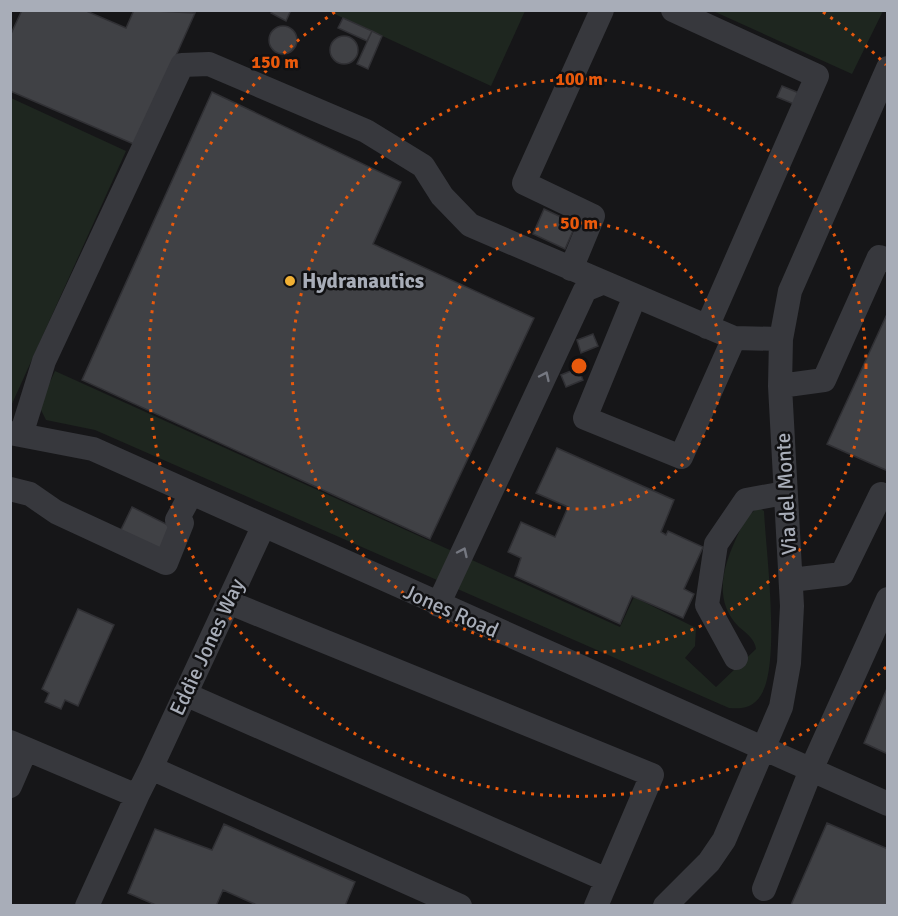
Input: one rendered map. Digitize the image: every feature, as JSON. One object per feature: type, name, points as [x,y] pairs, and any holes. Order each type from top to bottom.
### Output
[{"type":"street","points":[[571,269],[594,216],[524,183],[602,10]]},
{"type":"street","points":[[673,10],[817,76],[707,327]]},
{"type":"street","points":[[16,434],[44,361],[182,65],[209,64],[366,131],[423,166],[442,196],[470,225],[734,338],[781,339]]},
{"type":"street","name":"Via del Monte","points":[[664,906],[709,862],[724,840],[781,707],[789,663],[790,580],[780,386],[781,339],[790,291],[885,80]]},
{"type":"street","points":[[780,386],[824,380],[879,256],[888,260]]},
{"type":"street","points":[[438,605],[585,290],[602,283]]},
{"type":"street","points":[[635,296],[585,418],[681,457],[734,338]]},
{"type":"street","name":"Jones Road","points":[[16,434],[93,449],[263,527],[888,804]]},
{"type":"street","points":[[10,489],[30,494],[56,512],[166,563],[182,523],[177,520],[191,494]]},
{"type":"street","points":[[736,658],[707,605],[717,544],[746,500],[785,493]]},
{"type":"street","points":[[790,580],[842,574],[881,494]]},
{"type":"street","name":"Eddie Jones Way","points":[[87,906],[263,527]]},
{"type":"street","points":[[764,889],[811,770],[888,599]]},
{"type":"street","points":[[228,602],[652,775],[596,906]]},
{"type":"street","points":[[185,693],[607,880]]},
{"type":"street","points":[[10,786],[18,746],[137,796]]},
{"type":"street","points":[[151,768],[460,906]]},
{"type":"shaded area","points":[[328,11],[525,11],[491,86]]},
{"type":"shaded area","points":[[713,11],[883,11],[852,74]]},
{"type":"shaded area","points":[[11,98],[126,151],[11,406]]},
{"type":"shaded area","points":[[55,371],[620,627],[634,597],[696,628],[695,646],[685,658],[716,687],[756,649],[752,639],[731,617],[723,596],[723,586],[730,552],[739,531],[747,518],[759,508],[764,511],[771,607],[770,659],[767,680],[761,695],[747,707],[729,708],[95,430],[46,420],[39,406]]},
{"type":"building","points":[[22,10],[84,10],[126,28],[134,10],[195,13],[136,145],[10,91],[10,36]]},
{"type":"building","points":[[273,10],[290,12],[286,21],[271,13]]},
{"type":"building","points":[[343,18],[372,31],[367,41],[338,28]]},
{"type":"building","points":[[283,26],[293,30],[297,40],[293,50],[283,54],[273,50],[269,40],[273,30]]},
{"type":"building","points":[[372,31],[382,36],[368,69],[357,64]]},
{"type":"building","points":[[344,36],[354,40],[358,50],[354,60],[344,64],[334,60],[330,50],[334,40]]},
{"type":"building","points":[[782,86],[799,93],[794,104],[777,97]]},
{"type":"building","name":"Hydranautics","points":[[212,92],[401,182],[373,244],[534,318],[430,539],[82,380]]},
{"type":"building","points":[[544,209],[576,224],[565,249],[533,234]]},
{"type":"building","points":[[888,312],[888,471],[827,444]]},
{"type":"building","points":[[593,334],[598,346],[581,353],[577,340]]},
{"type":"building","points":[[578,368],[583,380],[566,387],[561,375]]},
{"type":"building","points":[[557,448],[674,500],[661,532],[666,535],[668,531],[703,547],[684,589],[694,594],[683,618],[632,596],[620,624],[515,576],[521,558],[508,552],[521,522],[555,537],[568,507],[536,493]]},
{"type":"building","points":[[132,507],[174,528],[161,556],[118,536]]},
{"type":"building","points":[[78,609],[114,625],[78,706],[65,700],[61,709],[45,702],[49,693],[42,689]]},
{"type":"building","points":[[888,686],[888,754],[864,743]]},
{"type":"building","points":[[827,823],[888,849],[888,906],[791,905]]},
{"type":"building","points":[[224,824],[355,882],[345,906],[259,906],[223,890],[216,906],[158,906],[128,893],[155,829],[212,850]]},
{"type":"place","name":"Hydranautics","points":[[290,281]]}]
